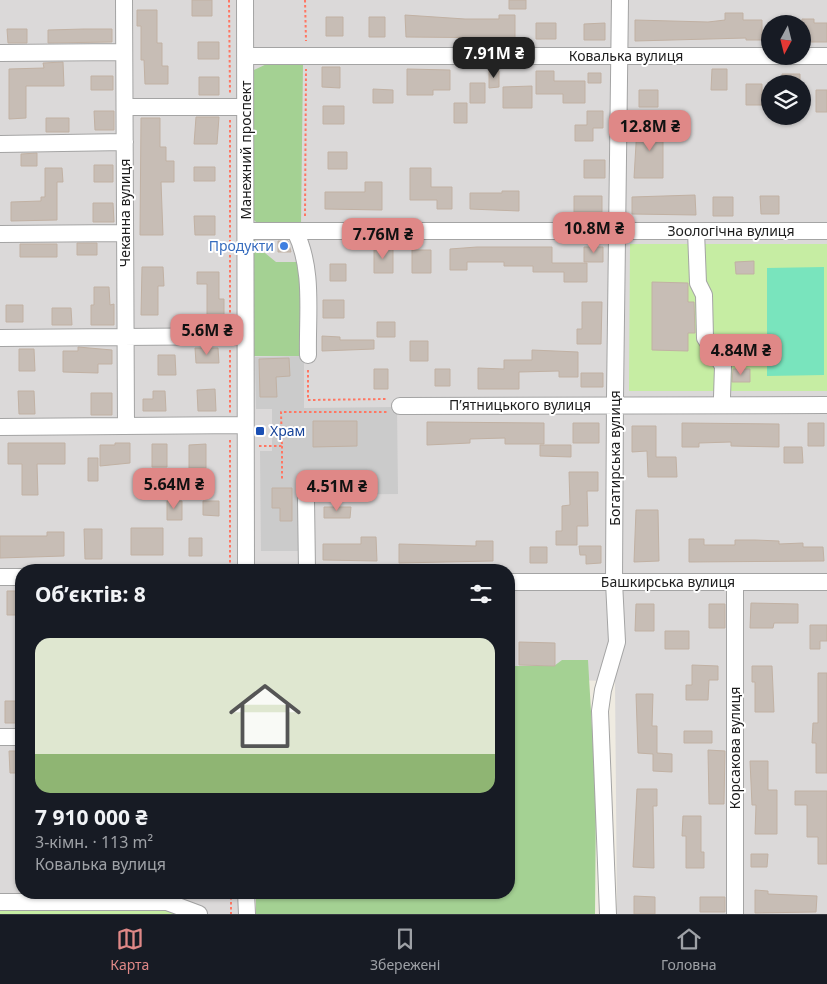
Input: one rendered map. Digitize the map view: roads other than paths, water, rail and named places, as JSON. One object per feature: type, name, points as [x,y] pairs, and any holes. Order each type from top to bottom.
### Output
[{"type":"street","name":"Чеканна вулиця","points":[[124,0],[126,426]]},
{"type":"street","name":"Манежний проспект","points":[[245,0],[246,56],[238,107],[246,231],[237,336],[237,425],[244,447],[246,564]]},
{"type":"street","name":"Богатирська вулиця","points":[[608,914],[600,711],[603,690],[617,642],[614,582],[620,0]]},
{"type":"street","points":[[0,53],[124,52]]},
{"type":"street","name":"Ковалька вулиця","points":[[246,56],[827,56]]},
{"type":"street","points":[[124,107],[238,107]]},
{"type":"street","points":[[0,144],[125,142]]},
{"type":"street","name":"Зоологічна вулиця","points":[[246,231],[827,231]]},
{"type":"street","points":[[300,231],[307,265],[308,354]]},
{"type":"street","points":[[696,231],[698,283],[704,295],[705,338],[722,366],[722,397]]},
{"type":"street","points":[[0,234],[125,233]]},
{"type":"street","points":[[0,338],[237,336]]},
{"type":"street","name":"П’ятницького вулиця","points":[[400,406],[827,405]]},
{"type":"street","points":[[0,426],[237,425]]},
{"type":"street","points":[[306,500],[307,564]]},
{"type":"street","points":[[0,577],[15,577]]},
{"type":"street","name":"Башкирська вулиця","points":[[515,582],[827,582]]},
{"type":"street","name":"Корсакова вулиця","points":[[735,582],[735,914]]},
{"type":"street","points":[[0,737],[15,737]]},
{"type":"street","points":[[246,899],[247,914]]},
{"type":"street","points":[[0,902],[167,902],[199,914]]},
{"type":"place","name":"Продукти","points":[[284,246]]},
{"type":"place","name":"Храм","points":[[260,431]]}]
